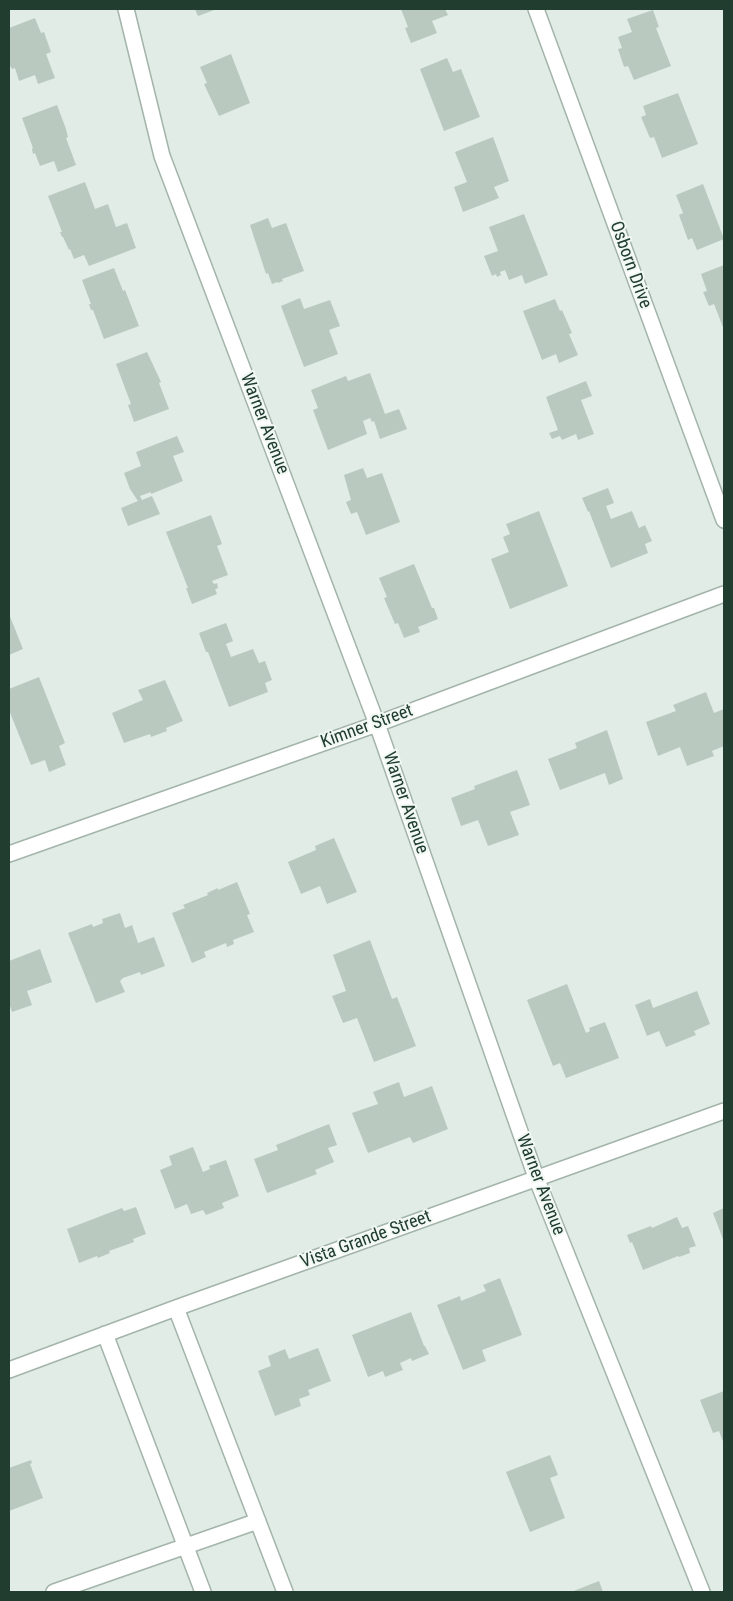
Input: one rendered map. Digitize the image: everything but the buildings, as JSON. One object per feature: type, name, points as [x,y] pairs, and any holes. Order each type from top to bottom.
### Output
[{"type":"street","name":"Warner Avenue","points":[[126,9],[162,156],[377,724],[536,1180],[702,1592]]},
{"type":"street","name":"Osborn Drive","points":[[536,9],[724,520]]},
{"type":"street","name":"Kimner Street","points":[[9,854],[377,724],[724,594]]},
{"type":"street","name":"Vista Grande Street","points":[[9,1370],[724,1111]]},
{"type":"street","points":[[176,1308],[285,1592]]},
{"type":"street","points":[[104,1334],[203,1592]]},
{"type":"street","points":[[54,1592],[258,1521]]}]
